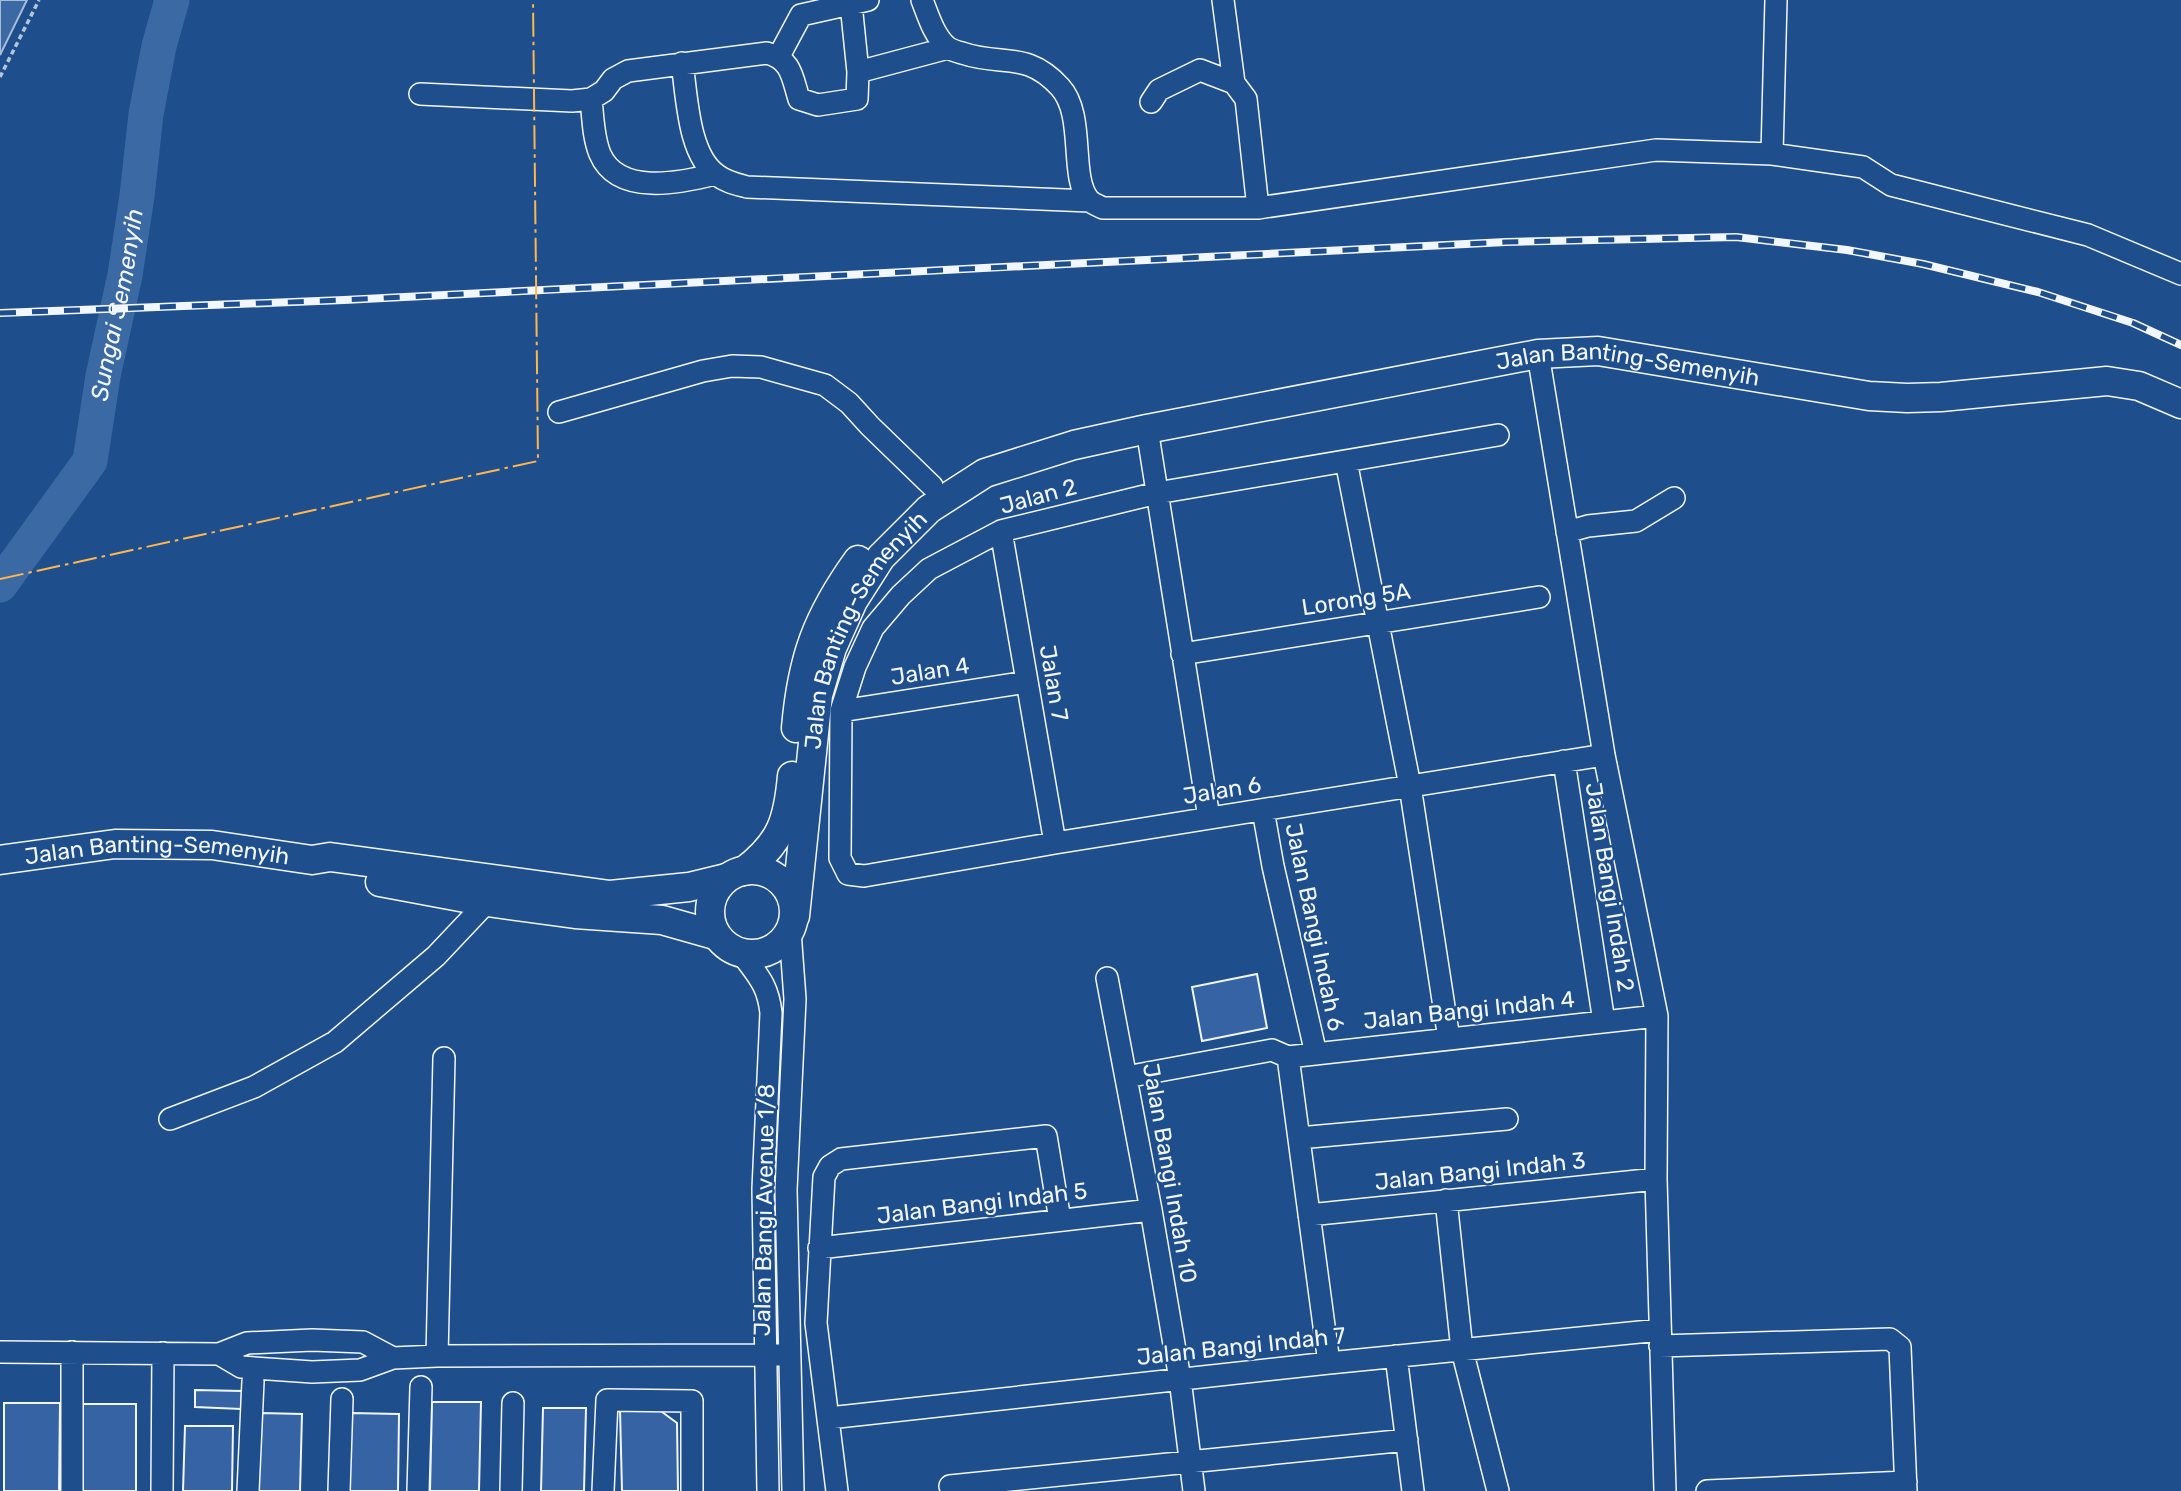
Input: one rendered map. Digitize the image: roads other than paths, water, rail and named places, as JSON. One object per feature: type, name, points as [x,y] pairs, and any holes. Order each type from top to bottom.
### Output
[{"type":"main road","name":"Jalan Banting-Semenyih","points":[[0,860],[115,844],[212,845],[312,860],[330,857],[610,895],[689,887],[735,874],[762,857],[775,842],[783,822],[790,799],[799,691],[811,643],[834,593],[874,537],[932,486],[992,456],[1074,445],[1538,354],[1598,351],[1869,396],[1941,397],[2107,381],[2139,386],[2181,404]]},
{"type":"main road","name":"Jalan Banting-Semenyih","points":[[792,923],[818,695],[832,648],[853,601],[881,557],[929,509],[985,473],[1074,445]]},
{"type":"main road","name":"Jalan Banting-Semenyih","points":[[312,860],[326,871],[487,902],[575,914],[662,920],[715,935]]},
{"type":"main road","points":[[764,872],[781,881],[792,897],[792,923],[770,951],[742,954],[727,947],[715,935],[709,920],[710,905],[716,890],[735,874],[764,872]]},
{"type":"street","points":[[922,0],[932,25],[948,48]]},
{"type":"street","points":[[1223,0],[1234,83],[1246,99],[1258,208]]},
{"type":"street","points":[[1772,154],[1776,0]]},
{"type":"street","points":[[420,94],[572,101],[591,99],[604,91],[613,79],[628,71],[767,53],[779,56],[789,68],[799,99],[818,105],[857,99],[860,2],[801,15],[779,56]]},
{"type":"street","points":[[858,72],[948,48],[972,56],[1021,61],[1044,71],[1063,90],[1072,110],[1082,186],[1090,201]]},
{"type":"street","points":[[682,63],[694,139],[702,159],[715,174],[731,183],[747,187],[1090,201],[1103,208],[1258,208],[1656,150],[1772,154],[1863,167],[1891,185],[2088,235],[2181,274]]},
{"type":"street","points":[[1151,102],[1159,90],[1199,70],[1234,83]]},
{"type":"street","points":[[591,99],[600,155],[619,176],[641,182],[667,184],[715,174]]},
{"type":"street","points":[[1538,354],[1604,755],[1657,1016],[1656,1179],[1665,1491]]},
{"type":"street","points":[[559,412],[703,371],[732,366],[761,367],[825,385],[849,403],[932,486]]},
{"type":"street","points":[[1147,429],[1209,818]]},
{"type":"street","name":"Jalan 2","points":[[848,874],[840,858],[841,711],[855,667],[873,628],[901,595],[929,569],[1001,531],[1157,493],[1498,435]]},
{"type":"street","points":[[1346,461],[1410,786],[1449,1039]]},
{"type":"street","points":[[1567,531],[1636,521],[1674,498]]},
{"type":"street","name":"Jalan 7","points":[[1001,531],[1055,843]]},
{"type":"street","name":"Lorong 5A","points":[[1182,654],[1539,597]]},
{"type":"street","name":"Jalan 4","points":[[841,711],[1027,682]]},
{"type":"street","name":"Jalan 6","points":[[848,874],[864,876],[1604,755]]},
{"type":"street","name":"Jalan Bangi Indah 2","points":[[1564,761],[1604,1022]]},
{"type":"street","name":"Jalan Bangi Indah 6","points":[[1263,810],[1273,866],[1316,1054]]},
{"type":"street","points":[[170,1119],[254,1087],[334,1042],[436,956],[487,902]]},
{"type":"street","name":"Jalan Bangi Avenue 1/8","points":[[792,923],[795,999],[786,1191],[793,1491]]},
{"type":"street","name":"Jalan Bangi Avenue 1/8","points":[[742,954],[769,995],[771,1013],[763,1189],[768,1491]]},
{"type":"street","name":"Jalan Bangi Indah 10","points":[[1107,978],[1180,1379],[1194,1491]]},
{"type":"street","name":"Jalan Bangi Indah 4","points":[[1126,1077],[1272,1050],[1288,1057],[1657,1016]]},
{"type":"street","points":[[1288,1057],[1329,1363]]},
{"type":"street","points":[[437,1356],[443,1058]]},
{"type":"street","points":[[1299,1138],[1507,1119]]},
{"type":"street","points":[[837,1491],[816,1323],[824,1177],[830,1166],[841,1159],[1045,1136],[1060,1220]]},
{"type":"street","name":"Jalan Bangi Indah 3","points":[[1309,1215],[1656,1179]]},
{"type":"street","points":[[1446,1200],[1462,1350],[1498,1491]]},
{"type":"street","name":"Jalan Bangi Indah 5","points":[[819,1248],[1151,1210]]},
{"type":"street","name":"Jalan Bangi Indah 7","points":[[829,1418],[1462,1350],[1660,1338],[1890,1339],[1900,1347],[1906,1487]]},
{"type":"street","points":[[0,1352],[219,1354],[247,1343],[312,1340],[363,1342],[393,1358]]},
{"type":"street","points":[[72,1352],[72,1491]]},
{"type":"street","points":[[162,1491],[163,1353]]},
{"type":"street","points":[[219,1354],[241,1367],[312,1371],[360,1370],[393,1358],[437,1356],[788,1355]]},
{"type":"street","points":[[1396,1356],[1413,1491]]},
{"type":"street","points":[[248,1491],[253,1381]]},
{"type":"street","points":[[418,1491],[421,1387]]},
{"type":"street","points":[[339,1491],[342,1399]]},
{"type":"street","points":[[603,1491],[607,1400],[692,1401],[692,1491]]},
{"type":"street","points":[[512,1491],[513,1404]]},
{"type":"street","points":[[950,1486],[1407,1440]]},
{"type":"street","points":[[1707,1491],[1906,1487]]},
{"type":"water","points":[[0,0],[27,0],[0,55]]},
{"type":"waterway","name":"Sungai Semenyih","points":[[0,585],[90,461],[103,376],[125,275],[146,114],[159,46],[172,0]]},
{"type":"railway","points":[[0,313],[344,300],[1506,242],[1736,237],[1847,250],[1923,264],[2038,292],[2133,323],[2181,345]]}]
